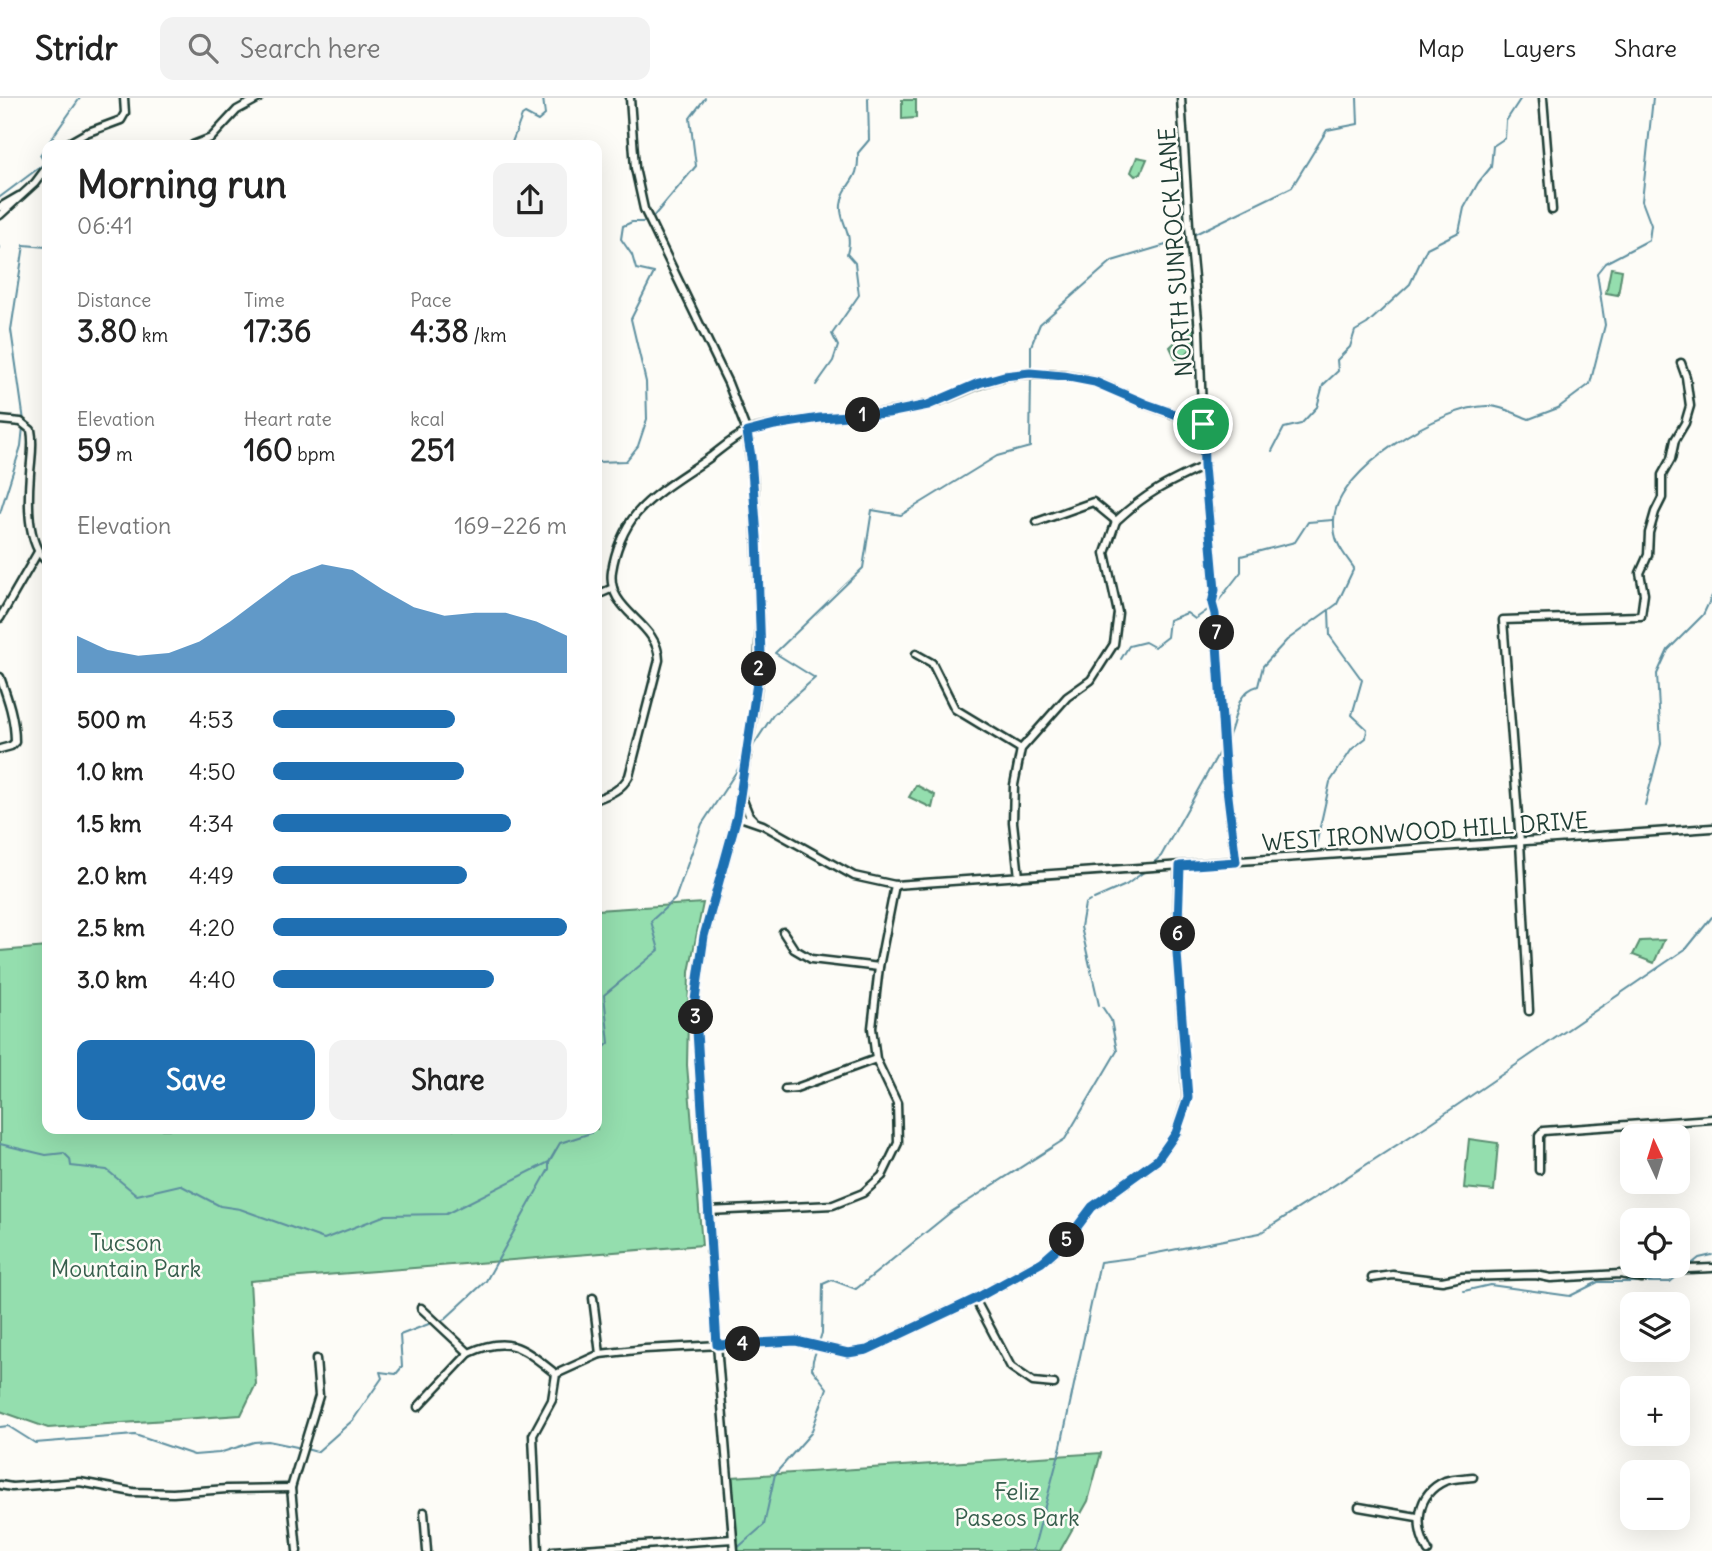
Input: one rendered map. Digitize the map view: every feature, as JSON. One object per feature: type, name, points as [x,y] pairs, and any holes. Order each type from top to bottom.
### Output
[{"type":"street","points":[[74,140],[121,120],[125,113],[124,98]]},
{"type":"street","points":[[206,140],[211,138],[237,110],[259,98]]},
{"type":"street","points":[[630,98],[637,178],[644,209],[700,321],[747,432],[757,537],[761,656],[737,816],[704,936],[695,1000],[717,1345],[734,1551]]},
{"type":"street","name":"NORTH SUNROCK LANE","points":[[1181,98],[1197,303],[1204,466],[1215,590],[1212,603],[1215,614],[1226,780],[1236,862]]},
{"type":"street","points":[[1543,98],[1552,210]]},
{"type":"street","points":[[0,207],[20,195],[42,174]]},
{"type":"street","points":[[0,215],[20,195]]},
{"type":"street","points":[[1529,1011],[1520,842],[1503,620],[1641,616],[1644,594],[1640,573],[1648,555],[1649,533],[1662,498],[1662,475],[1671,459],[1675,440],[1685,423],[1690,406],[1681,363]]},
{"type":"street","points":[[602,797],[616,791],[629,776],[659,660],[656,644],[637,618],[615,597],[612,573],[625,531],[637,513],[655,496],[747,432],[820,418],[888,413],[928,405],[979,383],[1030,373],[1095,382],[1203,424]]},
{"type":"street","points":[[0,420],[21,422],[31,430],[33,437],[29,495],[32,530],[38,552],[42,556]]},
{"type":"street","points":[[1019,877],[1013,822],[1014,785],[1021,749],[1067,697],[1091,680],[1114,644],[1118,613],[1105,553],[1116,521],[1139,499],[1204,466]]},
{"type":"street","points":[[1037,522],[1093,502],[1116,521]]},
{"type":"street","points":[[0,618],[38,552]]},
{"type":"street","points":[[602,593],[613,588]]},
{"type":"street","points":[[916,654],[932,663],[956,709],[1021,749]]},
{"type":"street","points":[[0,677],[10,702],[15,736],[15,742],[11,746],[0,749]]},
{"type":"street","points":[[740,792],[749,815],[757,822]]},
{"type":"street","name":"WEST IRONWOOD HILL DRIVE","points":[[737,816],[757,822],[855,876],[895,885],[1712,828]]},
{"type":"street","points":[[556,1374],[600,1354],[645,1349],[796,1341],[848,1353],[867,1350],[975,1299],[1042,1262],[1068,1239],[1092,1207],[1157,1160],[1176,1133],[1188,1098],[1177,953],[1180,866]]},
{"type":"street","points":[[709,1211],[833,1205],[863,1193],[882,1176],[898,1143],[897,1103],[877,1059],[872,1028],[878,967],[895,885]]},
{"type":"street","points":[[783,932],[794,949],[811,959],[878,967]]},
{"type":"street","points":[[785,1089],[796,1088],[877,1059]]},
{"type":"street","points":[[1539,1170],[1539,1136],[1544,1131],[1712,1119]]},
{"type":"street","points":[[1372,1278],[1393,1275],[1442,1281],[1462,1277],[1536,1275],[1551,1278],[1620,1274],[1642,1278],[1665,1270],[1712,1268]]},
{"type":"street","points":[[593,1298],[600,1354]]},
{"type":"street","points":[[975,1299],[1011,1367],[1033,1382],[1054,1384]]},
{"type":"street","points":[[421,1308],[469,1353]]},
{"type":"street","points":[[418,1407],[469,1353],[488,1344],[503,1343],[520,1347],[556,1374]]},
{"type":"street","points":[[297,1551],[291,1488],[318,1396],[316,1359]]},
{"type":"street","points":[[538,1551],[533,1435],[552,1400],[556,1374]]},
{"type":"street","points":[[1428,1551],[1421,1538],[1417,1517],[1430,1491],[1447,1480],[1473,1477]]},
{"type":"street","points":[[0,1485],[12,1487],[80,1482],[133,1492],[173,1493],[291,1488]]},
{"type":"street","points":[[1359,1507],[1417,1517]]},
{"type":"street","points":[[424,1512],[427,1551]]},
{"type":"street","points":[[553,1551],[733,1539]]},
{"type":"green space","points":[[902,100],[916,100],[916,118],[902,119]]},
{"type":"green space","points":[[1137,157],[1147,159],[1141,173],[1135,176],[1131,172]]},
{"type":"green space","points":[[1611,268],[1622,270],[1618,295],[1606,293]]},
{"type":"green space","points":[[1190,328],[1194,329],[1194,345],[1178,364],[1170,347]]},
{"type":"green space","points":[[916,785],[935,795],[932,808],[909,797]]},
{"type":"green space","name":"Tucson Mountain Park","points":[[703,903],[689,972],[687,1065],[702,1245],[250,1281],[256,1384],[241,1415],[48,1428],[0,1411],[0,951],[42,947],[42,1134],[602,1134],[602,910]]},
{"type":"green space","points":[[1664,940],[1654,963],[1633,955],[1640,941]]},
{"type":"green space","points":[[1469,1139],[1498,1143],[1494,1191],[1464,1188]]},
{"type":"green space","name":"Feliz Paseos Park","points":[[1101,1453],[1088,1501],[1060,1551],[737,1551],[732,1477]]},
{"type":"waterway","points":[[51,140],[80,98]]},
{"type":"waterway","points":[[513,140],[522,116],[525,114],[538,121],[545,115],[543,98]]},
{"type":"waterway","points":[[653,217],[696,166],[690,118],[705,98]]},
{"type":"waterway","points":[[816,385],[833,361],[838,346],[832,334],[859,295],[855,263],[847,254],[849,239],[841,205],[845,191],[857,170],[858,153],[869,140],[868,98]]},
{"type":"waterway","points":[[1191,236],[1292,187],[1327,130],[1358,124],[1357,98]]},
{"type":"waterway","points":[[1272,451],[1284,428],[1301,424],[1317,407],[1323,385],[1338,371],[1337,360],[1350,347],[1355,331],[1367,324],[1410,284],[1427,248],[1459,232],[1464,208],[1491,167],[1493,146],[1505,138],[1506,121],[1521,98]]},
{"type":"waterway","points":[[1227,739],[1240,701],[1258,686],[1263,666],[1287,640],[1337,604],[1354,568],[1337,540],[1334,520],[1339,501],[1353,481],[1372,462],[1420,428],[1445,416],[1493,406],[1529,419],[1558,408],[1590,384],[1605,325],[1597,273],[1605,263],[1649,240],[1651,225],[1642,201],[1653,98]]},
{"type":"waterway","points":[[42,152],[42,158]]},
{"type":"waterway","points":[[0,197],[42,166]]},
{"type":"waterway","points":[[602,462],[626,461],[638,446],[647,419],[646,382],[631,319],[654,273],[636,269],[632,255],[621,239],[623,226],[632,222],[644,222]]},
{"type":"waterway","points":[[1031,371],[1031,346],[1040,324],[1112,261],[1186,239]]},
{"type":"waterway","points":[[24,421],[11,330],[24,245],[42,247]]},
{"type":"waterway","points":[[749,752],[773,715],[815,678],[775,653],[863,568],[872,510],[901,515],[997,456],[1030,447],[1031,376]]},
{"type":"waterway","points":[[0,513],[21,446],[23,427]]},
{"type":"waterway","points":[[1216,604],[1241,572],[1241,556],[1295,542],[1308,522],[1333,520]]},
{"type":"waterway","points":[[1645,805],[1661,744],[1657,674],[1668,650],[1703,615],[1712,596]]},
{"type":"waterway","points":[[1121,659],[1129,646],[1145,642],[1154,647],[1167,637],[1169,620],[1187,613],[1195,619],[1212,607]]},
{"type":"waterway","points":[[1316,845],[1330,782],[1352,749],[1366,738],[1367,729],[1352,715],[1362,680],[1330,636],[1329,611]]},
{"type":"waterway","points":[[1151,865],[1161,856],[1222,747]]},
{"type":"waterway","points":[[602,1049],[609,1043],[604,995],[659,950],[651,921],[675,899],[702,824],[742,763]]},
{"type":"waterway","points":[[1094,899],[1126,885],[1148,869]]},
{"type":"waterway","points":[[1090,901],[1085,904],[1081,927],[1099,1005]]},
{"type":"waterway","points":[[1033,1551],[1061,1446],[1100,1262],[1260,1233],[1431,1123],[1687,948],[1712,917]]},
{"type":"waterway","points":[[735,1550],[764,1525],[775,1474],[811,1433],[827,1388],[812,1369],[822,1333],[823,1284],[832,1280],[856,1289],[951,1212],[1065,1139],[1117,1051],[1111,1020],[1103,1008]]},
{"type":"waterway","points":[[440,1321],[486,1281],[549,1169],[549,1162],[560,1143],[588,1134]]},
{"type":"waterway","points":[[0,1144],[46,1155],[64,1153],[70,1159],[71,1166],[107,1170],[137,1195],[180,1185],[220,1206],[240,1209],[324,1239],[386,1215],[446,1214],[549,1162]]},
{"type":"waterway","points":[[1690,1265],[1699,1258],[1712,1255]]},
{"type":"waterway","points":[[1464,1291],[1490,1285],[1570,1296],[1598,1282],[1670,1282],[1675,1278]]},
{"type":"waterway","points":[[306,1449],[317,1452],[353,1420],[382,1378],[380,1372],[396,1374],[402,1367],[400,1335],[434,1322]]},
{"type":"waterway","points":[[0,1427],[8,1426],[35,1443],[135,1435],[194,1455],[219,1453],[254,1442],[268,1441],[297,1447]]},
{"type":"route","points":[[1030,373],[1095,382],[1203,424],[1215,590],[1212,603],[1220,672],[1226,780],[1236,862],[1180,866],[1177,953],[1188,1098],[1176,1133],[1157,1160],[1092,1207],[1068,1239],[1042,1262],[975,1299],[867,1350],[848,1353],[831,1351],[796,1341],[717,1345],[695,1000],[710,909],[725,865],[737,816],[761,656],[754,485],[747,432],[820,418],[888,413],[928,405],[979,383],[1030,373]]}]
